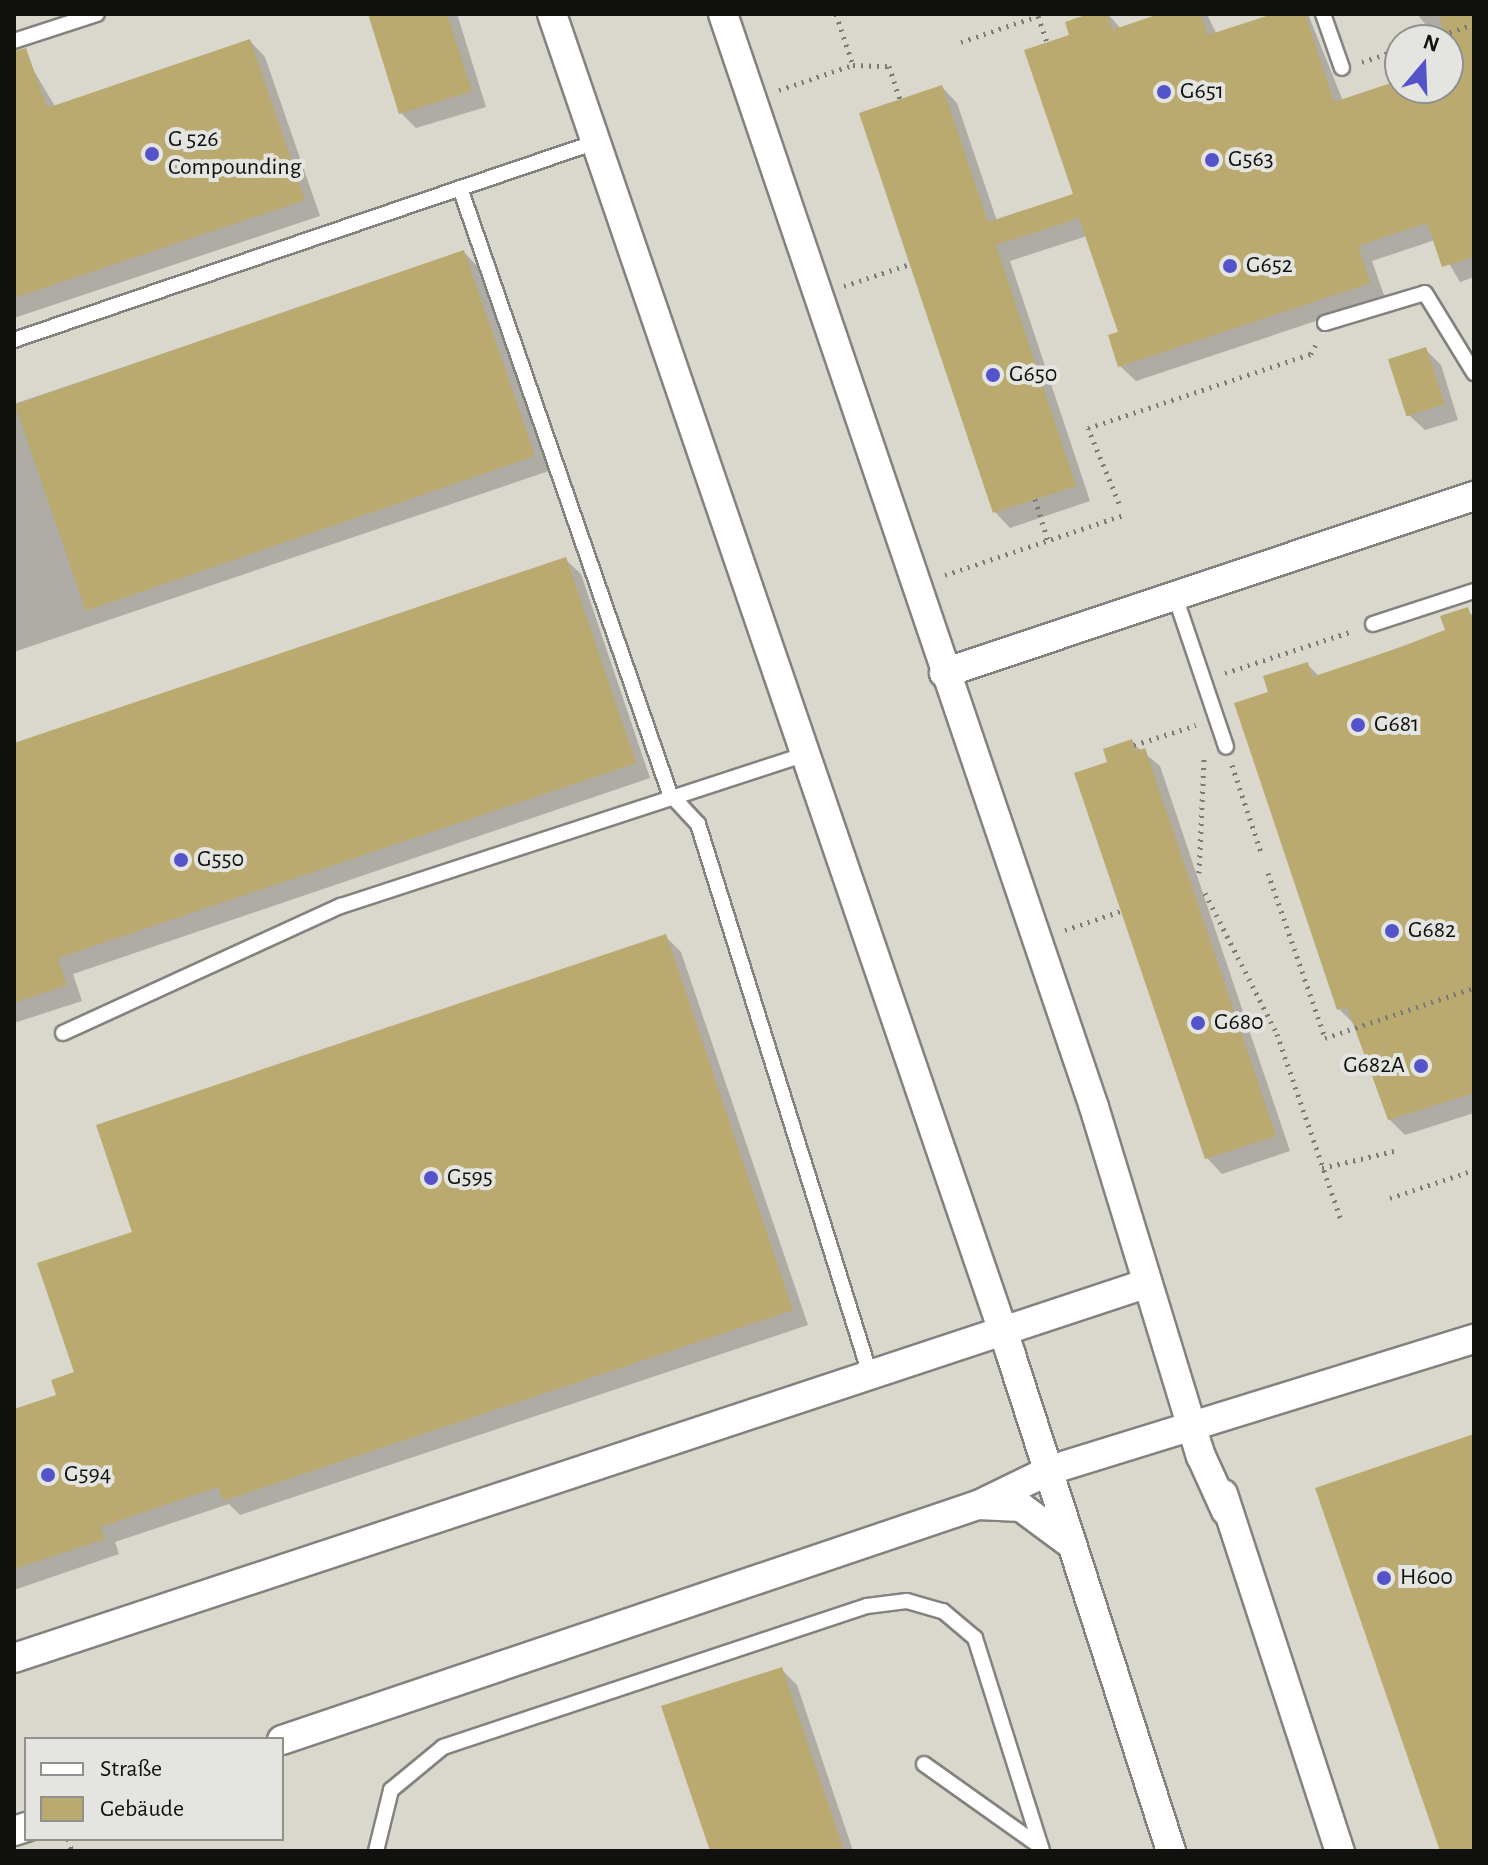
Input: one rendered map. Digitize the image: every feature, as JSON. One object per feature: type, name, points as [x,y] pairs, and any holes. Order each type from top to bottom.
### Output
[{"type":"street","points":[[552,14],[1050,1470],[1067,1541],[1171,1851]]},
{"type":"street","points":[[727,15],[751,99],[1340,1851]]},
{"type":"street","points":[[944,673],[1474,496]]},
{"type":"street","points":[[14,1658],[869,1371],[1148,1283]]},
{"type":"street","points":[[284,1739],[978,1505],[1050,1470],[1474,1339]]},
{"type":"street","points":[[978,1505],[1021,1507],[1067,1541]]},
{"type":"lane","points":[[14,41],[97,14]]},
{"type":"lane","points":[[1323,14],[1342,68]]},
{"type":"lane","points":[[14,340],[596,142]]},
{"type":"lane","points":[[460,188],[670,794],[698,824],[869,1371]]},
{"type":"lane","points":[[1325,323],[1425,293],[1474,373]]},
{"type":"lane","points":[[1373,624],[1474,591]]},
{"type":"lane","points":[[1175,596],[1226,747]]},
{"type":"lane","points":[[63,1033],[341,906],[670,794],[803,755]]},
{"type":"lane","points":[[376,1851],[391,1790],[443,1747],[898,1601],[943,1611],[975,1638],[1042,1849]]},
{"type":"lane","points":[[924,1764],[1042,1849]]},
{"type":"path","points":[[836,14],[853,65]]},
{"type":"path","points":[[961,42],[1038,16],[1047,42]]},
{"type":"path","points":[[1342,68],[1384,54]]},
{"type":"path","points":[[751,99],[853,65],[889,66],[900,99]]},
{"type":"path","points":[[817,295],[910,264]]},
{"type":"path","points":[[1119,503],[1088,428],[1311,354],[1325,323]]},
{"type":"path","points":[[1035,499],[1048,541]]},
{"type":"path","points":[[914,585],[1123,515]]},
{"type":"path","points":[[1204,680],[1373,624]]},
{"type":"path","points":[[1134,745],[1216,718]]},
{"type":"path","points":[[1199,873],[1205,753],[1226,747],[1261,852]]},
{"type":"path","points":[[1268,873],[1325,1038],[1474,988]]},
{"type":"path","points":[[1205,893],[1277,1034],[1341,1220]]},
{"type":"path","points":[[1033,940],[1121,911]]},
{"type":"path","points":[[1322,1168],[1394,1151]]},
{"type":"path","points":[[1390,1198],[1474,1170]]},
{"type":"shaded area","points":[[14,14],[1474,14],[1474,1851],[14,1851]]},
{"type":"building","points":[[368,14],[447,14],[472,91],[399,114]]},
{"type":"building","points":[[1088,14],[1107,14],[1112,30],[1159,14],[1201,14],[1208,35],[1273,14],[1305,14],[1334,102],[1384,85],[1384,104],[1464,104],[1464,24],[1442,24],[1438,14],[1474,14],[1474,257],[1442,267],[1427,223],[1358,246],[1371,283],[1118,367],[1108,335],[1118,332],[1079,218],[996,245],[1076,486],[993,513],[859,113],[942,85],[988,222],[1073,194],[1024,50],[1069,35],[1065,22]]},
{"type":"building","name":"G 526 Compounding","points":[[250,39],[305,200],[14,298],[14,51],[26,48],[47,108]]},
{"type":"building","points":[[464,250],[535,456],[86,611],[15,405]]},
{"type":"building","points":[[1426,347],[1445,404],[1406,416],[1388,359]]},
{"type":"building","name":"G550","points":[[566,557],[636,763],[58,958],[67,985],[14,1003],[14,743]]},
{"type":"building","points":[[1468,607],[1474,625],[1474,1093],[1388,1120],[1347,1007],[1337,1010],[1234,703],[1268,692],[1263,676],[1308,662],[1312,677],[1445,630],[1440,616]]},
{"type":"building","name":"G680","points":[[1132,739],[1136,751],[1145,748],[1276,1136],[1205,1159],[1074,773],[1107,762],[1103,749]]},
{"type":"building","name":"G595","points":[[666,934],[793,1310],[223,1501],[218,1487],[100,1527],[105,1539],[14,1569],[14,1409],[56,1395],[51,1380],[74,1372],[37,1263],[132,1232],[96,1125]]},
{"type":"building","name":"H600","points":[[1474,1434],[1474,1851],[1440,1851],[1315,1488]]},
{"type":"building","points":[[782,1667],[844,1851],[710,1851],[661,1706]]},
{"type":"place","name":"G651","points":[[1164,92]]},
{"type":"place","name":"G 526 Compounding","points":[[152,154]]},
{"type":"place","name":"G563","points":[[1212,160]]},
{"type":"place","name":"G652","points":[[1230,266]]},
{"type":"place","name":"G650","points":[[993,375]]},
{"type":"place","name":"G681","points":[[1358,725]]},
{"type":"place","name":"G550","points":[[181,860]]},
{"type":"place","name":"G682","points":[[1392,931]]},
{"type":"place","name":"G680","points":[[1198,1023]]},
{"type":"place","name":"G682A","points":[[1421,1066]]},
{"type":"place","name":"G595","points":[[431,1178]]},
{"type":"place","name":"G594","points":[[48,1475]]},
{"type":"place","name":"H600","points":[[1384,1578]]}]
